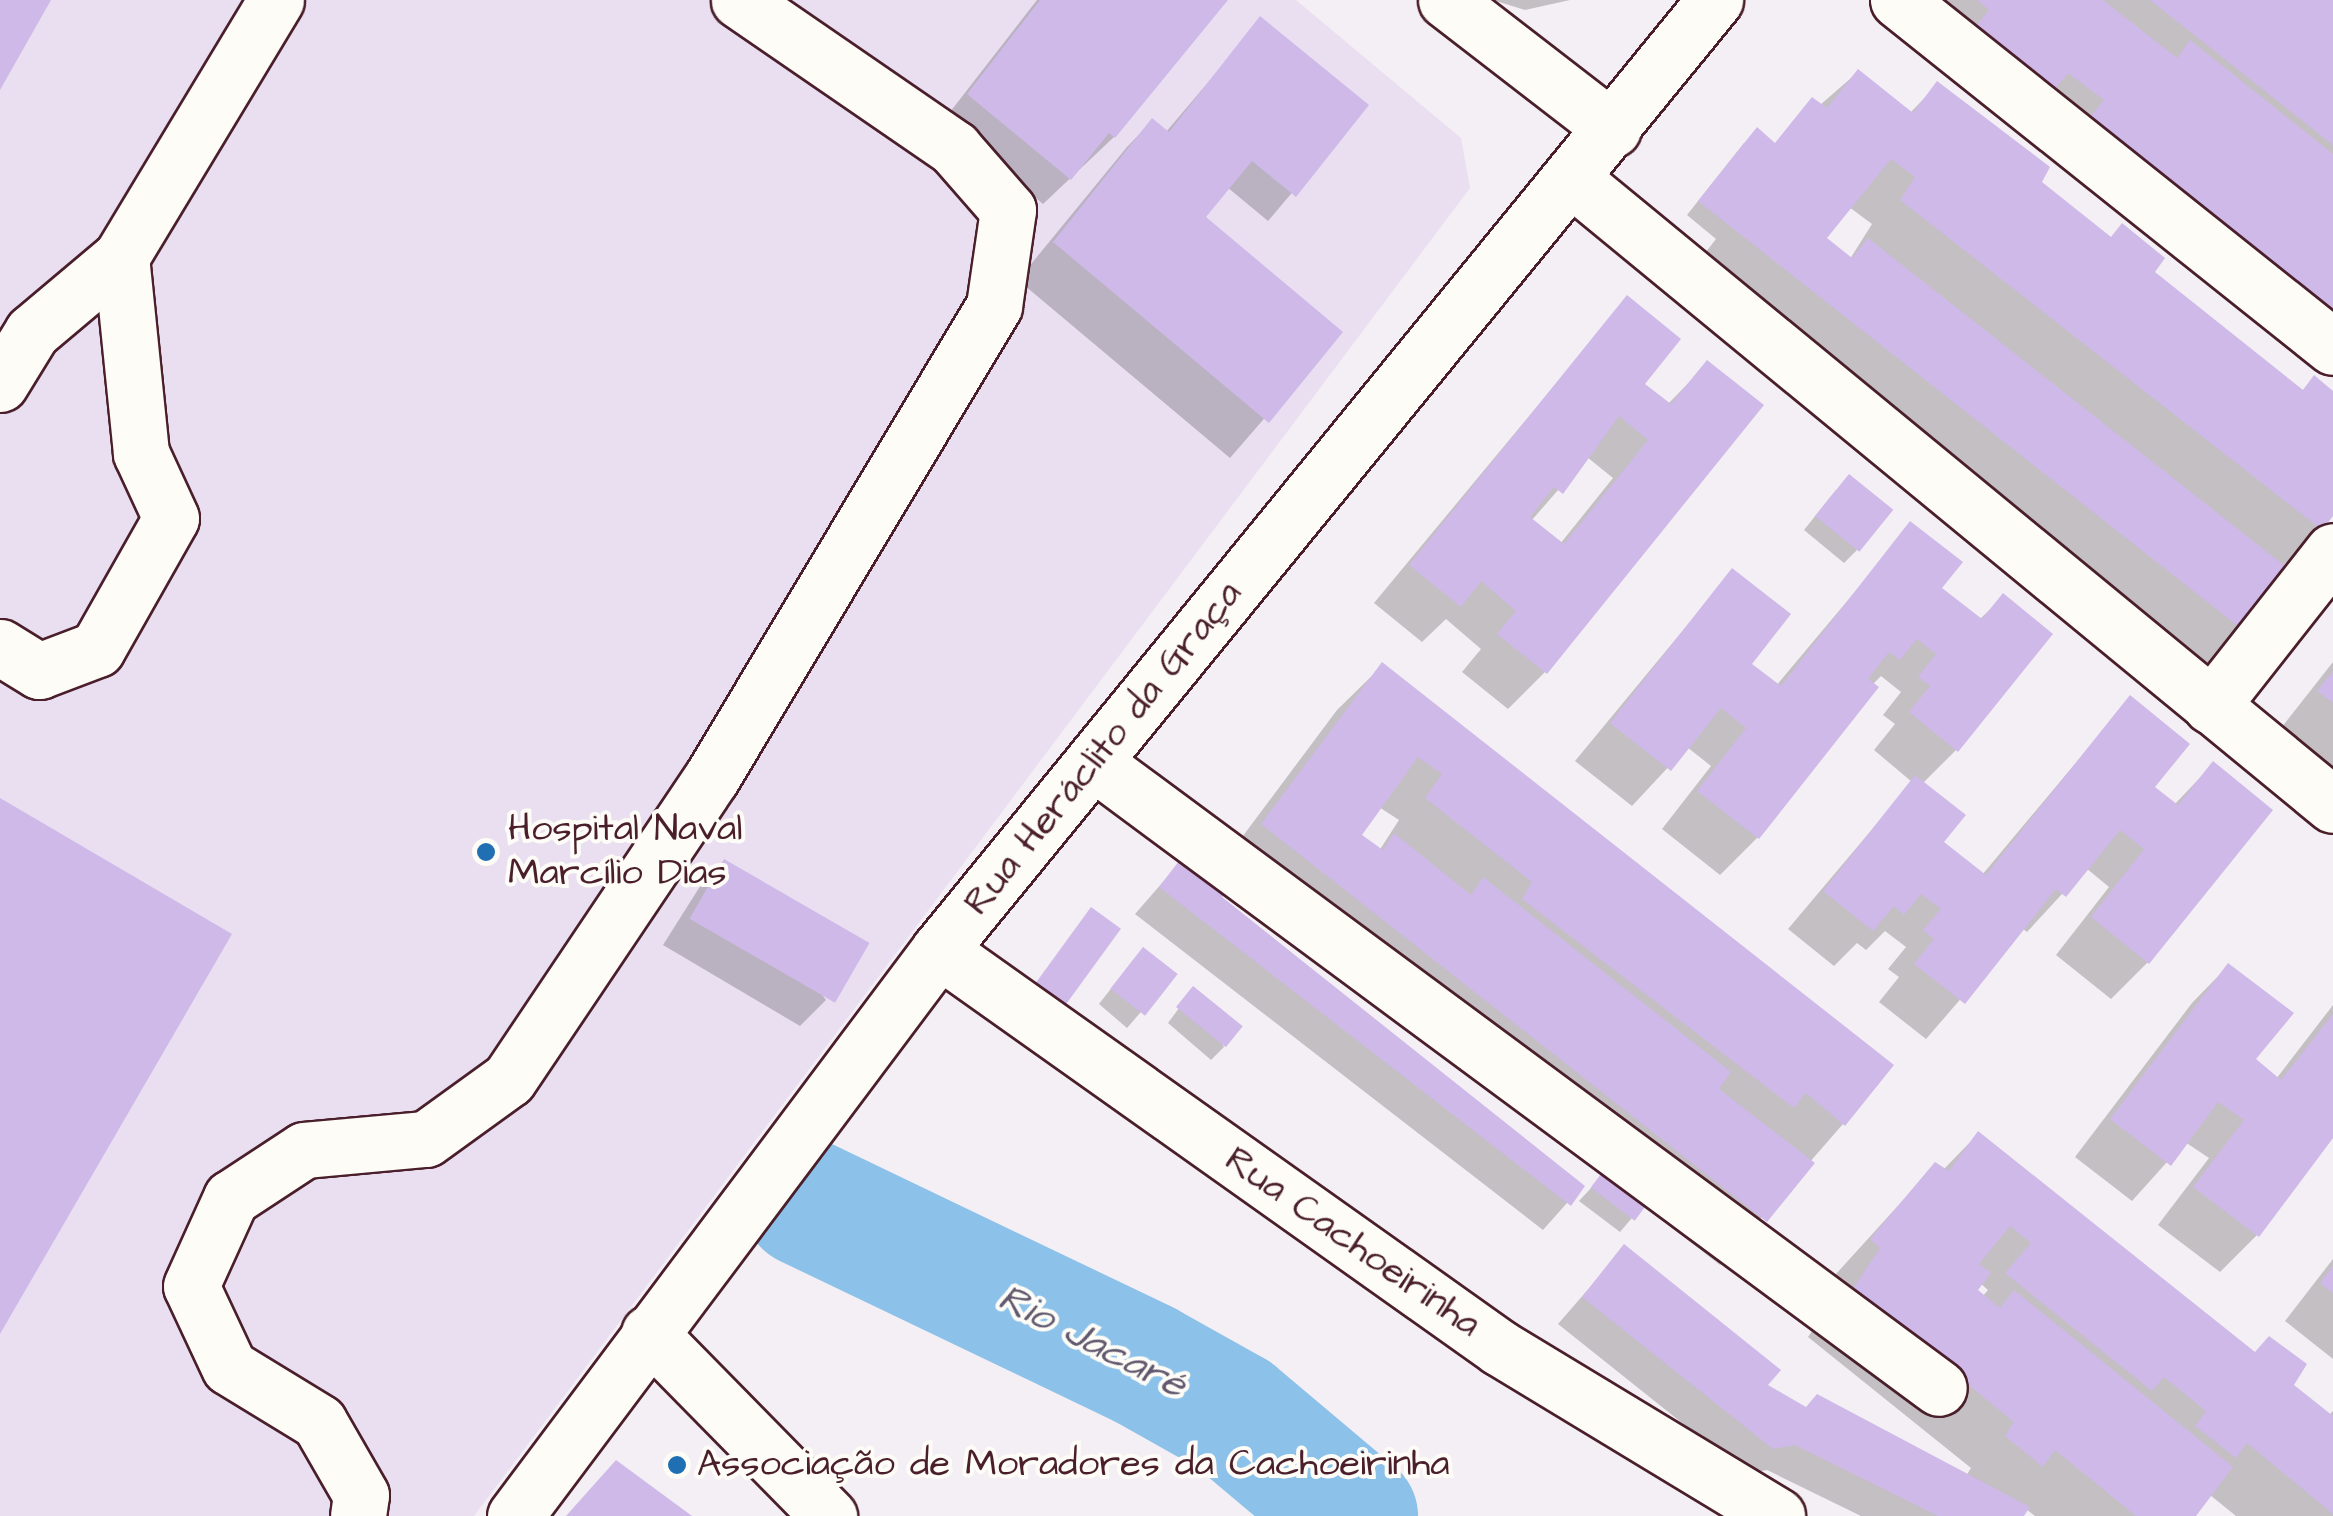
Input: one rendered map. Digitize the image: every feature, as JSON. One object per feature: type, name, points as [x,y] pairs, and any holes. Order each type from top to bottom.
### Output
[{"type":"street","points":[[0,384],[32,332],[121,257],[276,0]]},
{"type":"street","points":[[358,1516],[361,1495],[320,1422],[229,1367],[191,1286],[231,1198],[304,1150],[426,1139],[508,1079],[712,777],[994,306],[1008,210],[954,148],[739,0]]},
{"type":"street","points":[[1446,0],[1613,130]]},
{"type":"street","name":"Rua Heráclito da Graça","points":[[514,1516],[939,950],[1613,130],[1715,0]]},
{"type":"street","points":[[1898,0],[2333,347]]},
{"type":"street","points":[[1572,180],[2333,804]]},
{"type":"street","points":[[0,647],[39,671],[96,649],[171,518],[141,453],[121,257]]},
{"type":"street","points":[[2211,706],[2333,551]]},
{"type":"street","points":[[1093,762],[1939,1388]]},
{"type":"street","name":"Rua Cachoeirinha","points":[[939,950],[1500,1348],[1777,1516]]},
{"type":"street","points":[[648,1333],[829,1516]]},
{"type":"shaded area","name":"Hospital Naval Marcílio Dias","points":[[0,0],[1296,0],[1461,138],[1470,188],[474,1516],[0,1516]]},
{"type":"building","points":[[0,0],[51,0],[0,90]]},
{"type":"building","points":[[1040,0],[1228,0],[1115,138],[1109,133],[1071,180],[967,94]]},
{"type":"building","points":[[1977,0],[2103,0],[2177,58],[2190,40],[2333,154],[2333,331],[2081,128],[2104,100],[2068,73],[2046,101],[1967,37],[1989,10]]},
{"type":"building","points":[[2150,0],[2333,0],[2333,145]]},
{"type":"building","points":[[1260,16],[1369,105],[1296,197],[1252,161],[1206,217],[1343,332],[1269,423],[1053,242],[1152,118],[1169,132]]},
{"type":"building","points":[[1858,69],[1913,113],[1937,81],[2050,167],[2042,182],[2111,237],[2122,223],[2165,258],[2155,272],[2303,390],[2314,375],[2333,391],[2333,516],[2322,530],[1900,200],[1915,177],[1891,159],[1827,238],[1852,258],[1868,238],[2290,570],[2243,630],[1698,201],[1757,127],[1775,143],[1812,97],[1827,108]]},
{"type":"building","points":[[1627,295],[1681,339],[1645,384],[1671,404],[1707,360],[1764,405],[1547,674],[1497,634],[1516,611],[1481,581],[1461,607],[1409,565]],"holes":[[[1619,416],[1648,440],[1564,544],[1530,517],[1554,487],[1563,494]]]},
{"type":"building","points":[[1849,474],[1893,510],[1859,552],[1815,516]]},
{"type":"building","points":[[1910,521],[1963,562],[1942,588],[1982,619],[2003,593],[2053,634],[1958,752],[1909,712],[1930,686],[1918,677],[1936,654],[1917,639],[1900,660],[1889,652],[1868,679],[1879,687],[1759,839],[1697,791],[1746,728],[1721,708],[1671,771],[1610,723],[1732,568],[1791,614],[1752,664],[1781,686]]},
{"type":"building","points":[[1382,662],[1894,1065],[1845,1126],[1806,1093],[1794,1108],[1522,899],[1532,882],[1425,798],[1442,774],[1418,757],[1362,835],[1383,850],[1394,833],[1471,895],[1483,877],[1731,1072],[1719,1089],[1815,1163],[1767,1222],[1261,824]]},
{"type":"building","points":[[2333,671],[2333,703],[2317,691]]},
{"type":"building","points":[[2130,695],[2190,744],[2155,787],[2178,805],[2213,761],[2273,810],[2149,964],[2091,917],[2144,849],[2120,830],[2066,897],[2056,889],[1965,1004],[1914,964],[1934,939],[1923,930],[1941,909],[1921,894],[1904,915],[1894,906],[1873,931],[1823,891],[1915,775],[1966,815],[1944,842],[1986,875]]},
{"type":"building","points":[[0,798],[232,934],[0,1334]]},
{"type":"building","points":[[1189,848],[1234,883],[1222,897],[1585,1186],[1571,1206],[1159,887]]},
{"type":"building","points":[[724,859],[869,943],[835,1003],[690,919]]},
{"type":"building","points":[[1091,907],[1121,929],[1065,1006],[1035,984]]},
{"type":"building","points":[[1143,947],[1178,974],[1145,1016],[1110,989]]},
{"type":"building","points":[[2228,963],[2294,1013],[2256,1059],[2281,1080],[2333,1014],[2333,1138],[2259,1237],[2193,1187],[2244,1120],[2218,1102],[2171,1166],[2110,1119]]},
{"type":"building","points":[[1193,986],[1243,1026],[1226,1047],[1176,1007]]},
{"type":"building","points":[[1978,1131],[2255,1352],[2269,1336],[2307,1364],[2294,1385],[2333,1416],[2333,1514],[2247,1443],[2236,1458],[2195,1426],[2206,1411],[2164,1377],[2152,1391],[2005,1273],[2031,1243],[2010,1226],[1979,1264],[1991,1273],[1978,1290],[2000,1308],[2014,1290],[2233,1467],[2196,1516],[2136,1516],[2055,1450],[2043,1467],[2005,1436],[2014,1422],[1852,1290],[1880,1248],[1870,1239],[1935,1162],[1949,1171]]},
{"type":"building","points":[[1604,1170],[1648,1203],[1635,1221],[1591,1188]]},
{"type":"building","points":[[1624,1244],[1781,1370],[1768,1385],[1806,1407],[1817,1394],[2030,1507],[2024,1516],[1938,1516],[1795,1445],[1773,1449],[1582,1297]]},
{"type":"building","points":[[2333,1266],[2333,1293],[2320,1283]]},
{"type":"building","points":[[616,1460],[692,1516],[566,1516]]},
{"type":"waterway","name":"Rio Jacaré","points":[[807,1203],[1145,1365],[1234,1415],[1354,1516]]},
{"type":"place","name":"Hospital Naval Marcílio Dias","points":[[486,852]]},
{"type":"place","name":"Associação de Moradores da Cachoeirinha","points":[[677,1465]]}]
